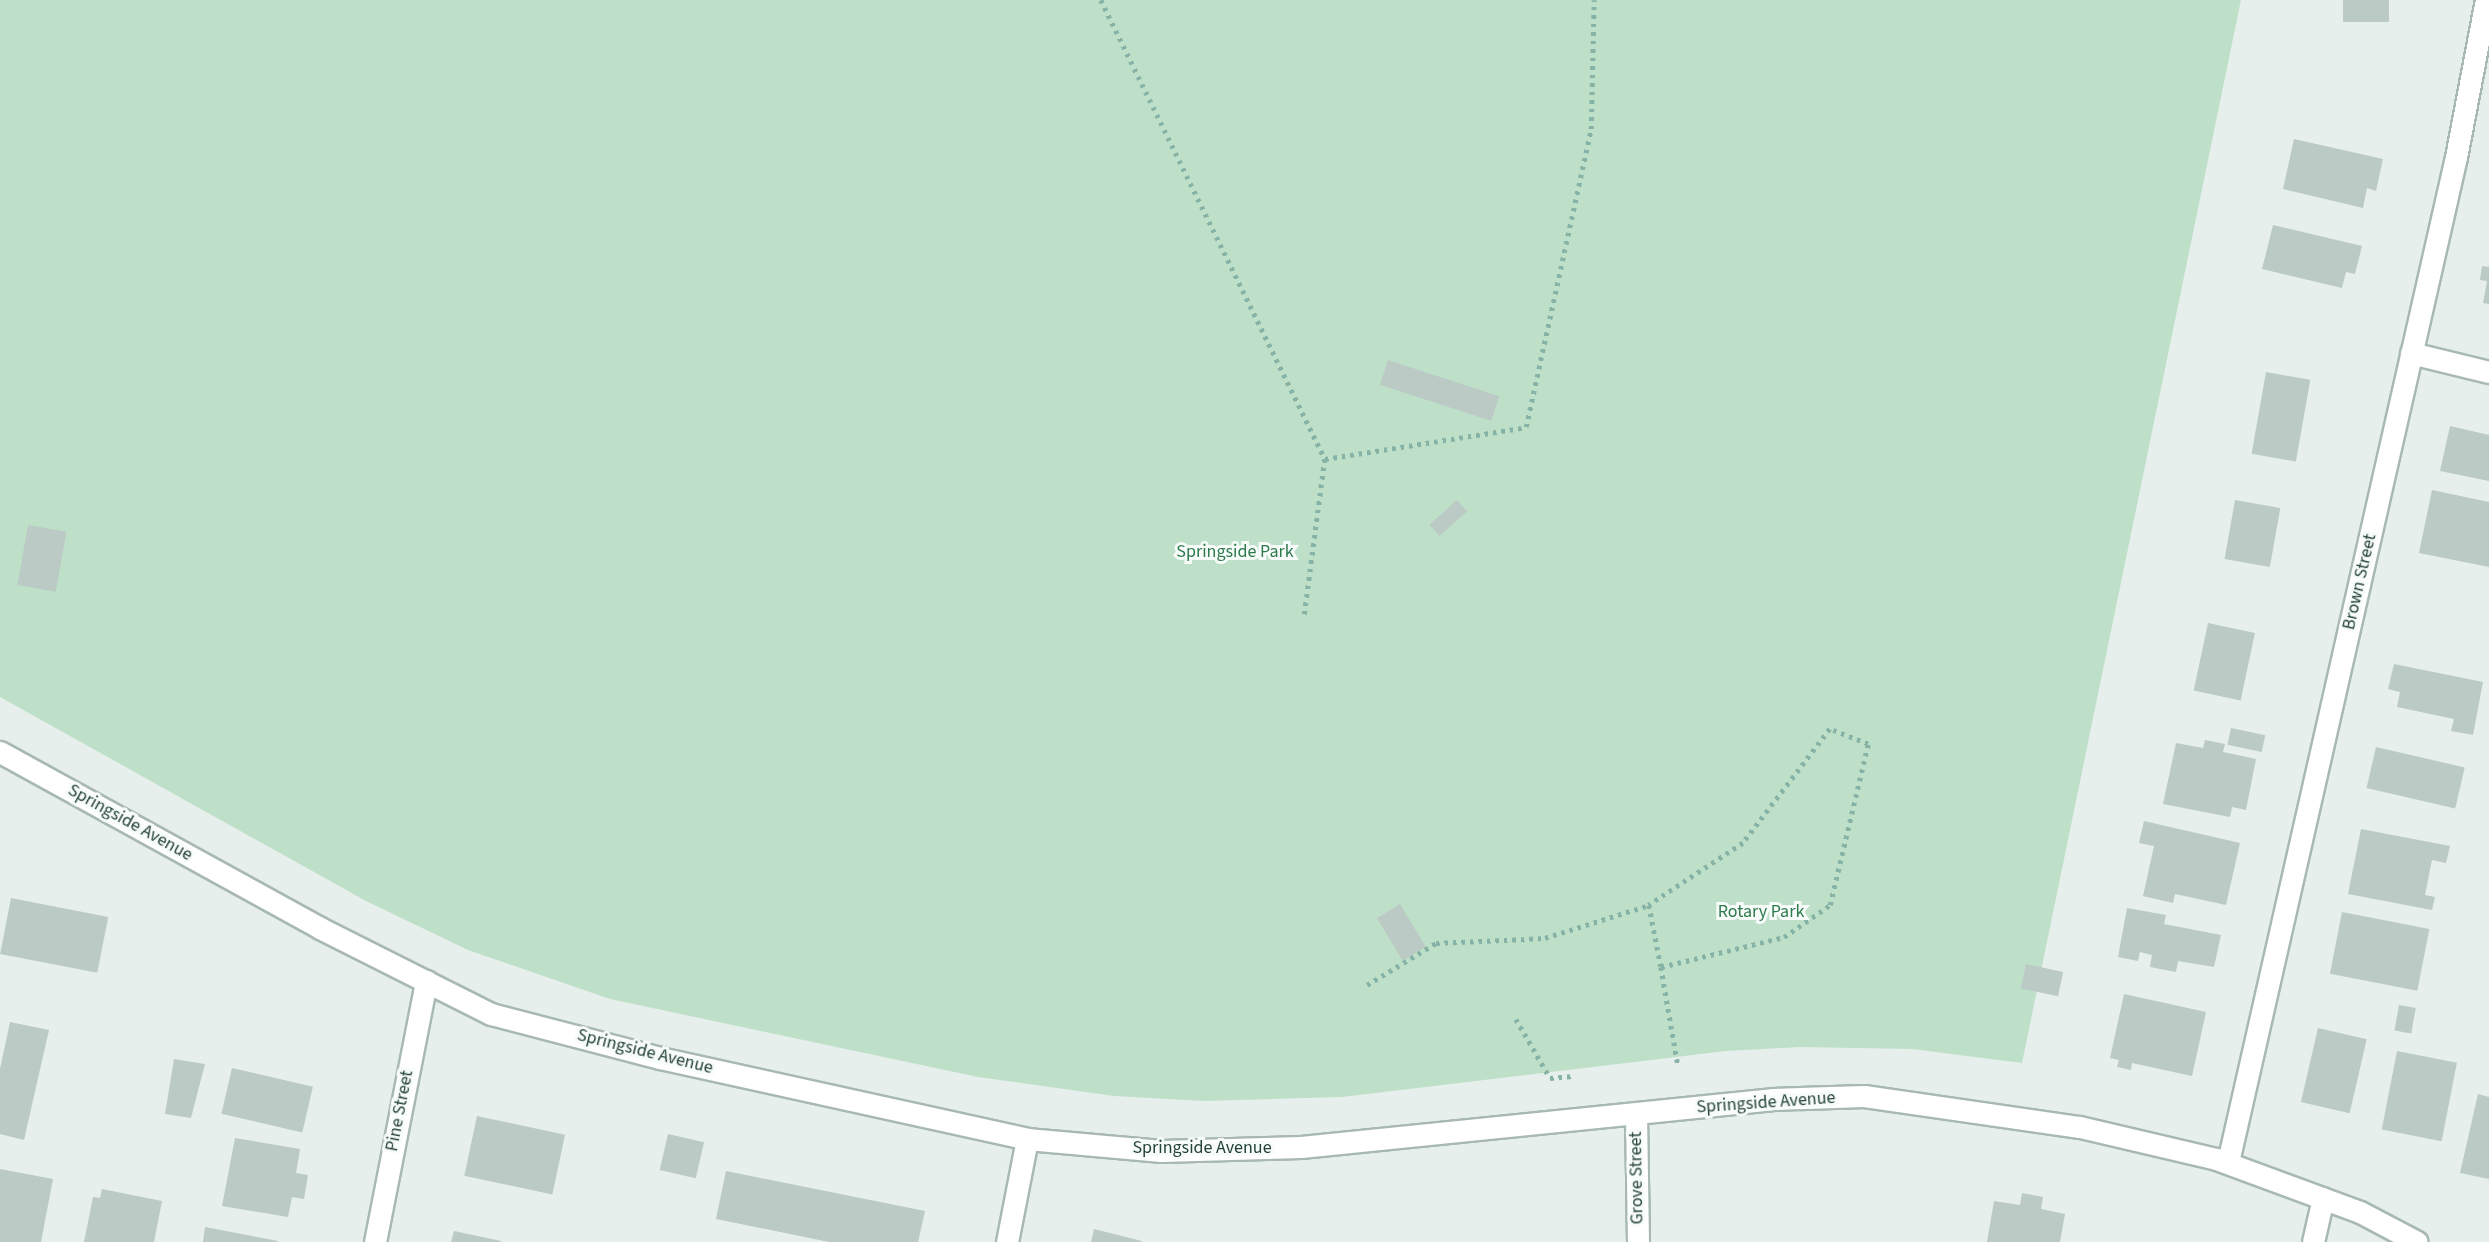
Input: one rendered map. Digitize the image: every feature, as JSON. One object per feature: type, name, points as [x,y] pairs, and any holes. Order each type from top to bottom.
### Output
[{"type":"street","name":"Brown Street","points":[[2228,1162],[2411,353],[2486,0]]},
{"type":"street","points":[[2411,353],[2489,372]]},
{"type":"street","name":"Springside Avenue","points":[[0,752],[320,928],[491,1014],[660,1058],[1027,1139],[1161,1151],[1301,1147],[1772,1099],[1864,1096],[2080,1127],[2228,1162],[2323,1198],[2417,1242]]},
{"type":"street","name":"Pine Street","points":[[375,1242],[426,981]]},
{"type":"street","name":"Grove Street","points":[[1636,1114],[1638,1242]]},
{"type":"street","points":[[1007,1242],[1027,1139]]},
{"type":"street","points":[[2313,1242],[2323,1198]]},
{"type":"path","points":[[1101,0],[1325,459],[1304,619]]},
{"type":"path","points":[[1325,459],[1526,427],[1591,130],[1594,0]]},
{"type":"path","points":[[1367,985],[1436,943],[1545,939],[1649,905],[1743,843],[1830,729],[1868,744],[1830,905],[1784,937],[1661,968]]},
{"type":"path","points":[[1649,905],[1678,1065]]},
{"type":"path","points":[[1516,1018],[1550,1078],[1573,1076]]},
{"type":"green space","name":"Springside Park","points":[[0,0],[2241,0],[2022,1063],[1912,1049],[1800,1047],[1726,1051],[1342,1097],[1205,1101],[1114,1096],[978,1077],[610,999],[468,950],[366,901],[0,697]]},
{"type":"building","points":[[2343,0],[2389,0],[2389,22],[2343,22]]},
{"type":"building","points":[[2294,139],[2383,159],[2376,191],[2367,188],[2363,208],[2283,189]]},
{"type":"building","points":[[2273,225],[2362,246],[2355,274],[2346,272],[2342,288],[2262,269]]},
{"type":"building","points":[[2482,266],[2489,267],[2489,304],[2483,303],[2487,281],[2480,280]]},
{"type":"building","points":[[1388,360],[1499,396],[1491,421],[1380,385]]},
{"type":"building","points":[[2266,372],[2310,380],[2296,462],[2252,454]]},
{"type":"building","points":[[2450,426],[2489,435],[2489,481],[2440,471]]},
{"type":"building","points":[[2432,490],[2489,502],[2489,567],[2419,553]]},
{"type":"building","points":[[1457,500],[1467,511],[1440,536],[1430,525]]},
{"type":"building","points":[[2235,500],[2280,508],[2270,567],[2225,559]]},
{"type":"building","points":[[28,525],[66,532],[56,592],[17,585]]},
{"type":"building","points":[[2208,623],[2255,633],[2241,700],[2194,690]]},
{"type":"building","points":[[2394,664],[2483,682],[2473,735],[2451,731],[2454,719],[2397,707],[2400,692],[2388,689]]},
{"type":"building","points":[[2231,728],[2265,735],[2262,752],[2227,745]]},
{"type":"building","points":[[2205,740],[2225,744],[2223,752],[2256,759],[2246,810],[2232,807],[2230,817],[2163,804],[2176,743],[2203,748]]},
{"type":"building","points":[[2376,747],[2465,767],[2455,808],[2367,788]]},
{"type":"building","points":[[2144,821],[2240,843],[2226,905],[2175,894],[2173,903],[2143,896],[2154,846],[2139,843]]},
{"type":"building","points":[[2361,829],[2450,846],[2446,863],[2432,860],[2425,895],[2435,897],[2432,910],[2348,894]]},
{"type":"building","points":[[11,898],[108,917],[97,973],[0,954]]},
{"type":"building","points":[[1400,904],[1426,947],[1403,961],[1377,918]]},
{"type":"building","points":[[2127,908],[2166,915],[2164,924],[2221,935],[2214,967],[2178,961],[2176,972],[2150,967],[2152,955],[2140,952],[2138,961],[2118,957]]},
{"type":"building","points":[[2342,912],[2429,929],[2417,991],[2330,974]]},
{"type":"building","points":[[2026,964],[2063,972],[2058,996],[2021,988]]},
{"type":"building","points":[[2124,994],[2206,1012],[2192,1076],[2132,1063],[2131,1070],[2117,1067],[2119,1060],[2110,1058]]},
{"type":"building","points":[[2399,1005],[2416,1008],[2411,1034],[2394,1031]]},
{"type":"building","points":[[10,1022],[49,1030],[24,1140],[0,1134],[0,1069]]},
{"type":"building","points":[[2318,1028],[2367,1039],[2350,1113],[2301,1102]]},
{"type":"building","points":[[2397,1051],[2457,1063],[2442,1141],[2382,1130]]},
{"type":"building","points":[[174,1059],[205,1064],[191,1118],[165,1114]]},
{"type":"building","points":[[232,1068],[313,1087],[302,1132],[221,1114]]},
{"type":"building","points":[[2478,1094],[2489,1097],[2489,1179],[2460,1173]]},
{"type":"building","points":[[477,1116],[565,1135],[552,1194],[464,1176]]},
{"type":"building","points":[[668,1134],[704,1142],[696,1178],[660,1170]]},
{"type":"building","points":[[235,1138],[300,1149],[296,1173],[308,1175],[304,1199],[292,1197],[288,1217],[222,1206]]},
{"type":"building","points":[[0,1169],[53,1179],[41,1242],[0,1242]]},
{"type":"building","points":[[726,1171],[925,1211],[918,1242],[829,1242],[716,1219]]},
{"type":"building","points":[[102,1189],[162,1201],[154,1242],[84,1242],[93,1197],[100,1198]]},
{"type":"building","points":[[2022,1193],[2043,1197],[2041,1209],[2065,1214],[2060,1242],[1987,1242],[1994,1201],[2020,1205]]},
{"type":"building","points":[[205,1227],[278,1241],[278,1242],[203,1242]]},
{"type":"building","points":[[1094,1229],[1142,1241],[1091,1242]]},
{"type":"building","points":[[454,1231],[501,1241],[501,1242],[451,1242]]},
{"type":"park label","name":"Rotary Park","points":[[1761,912]]}]
